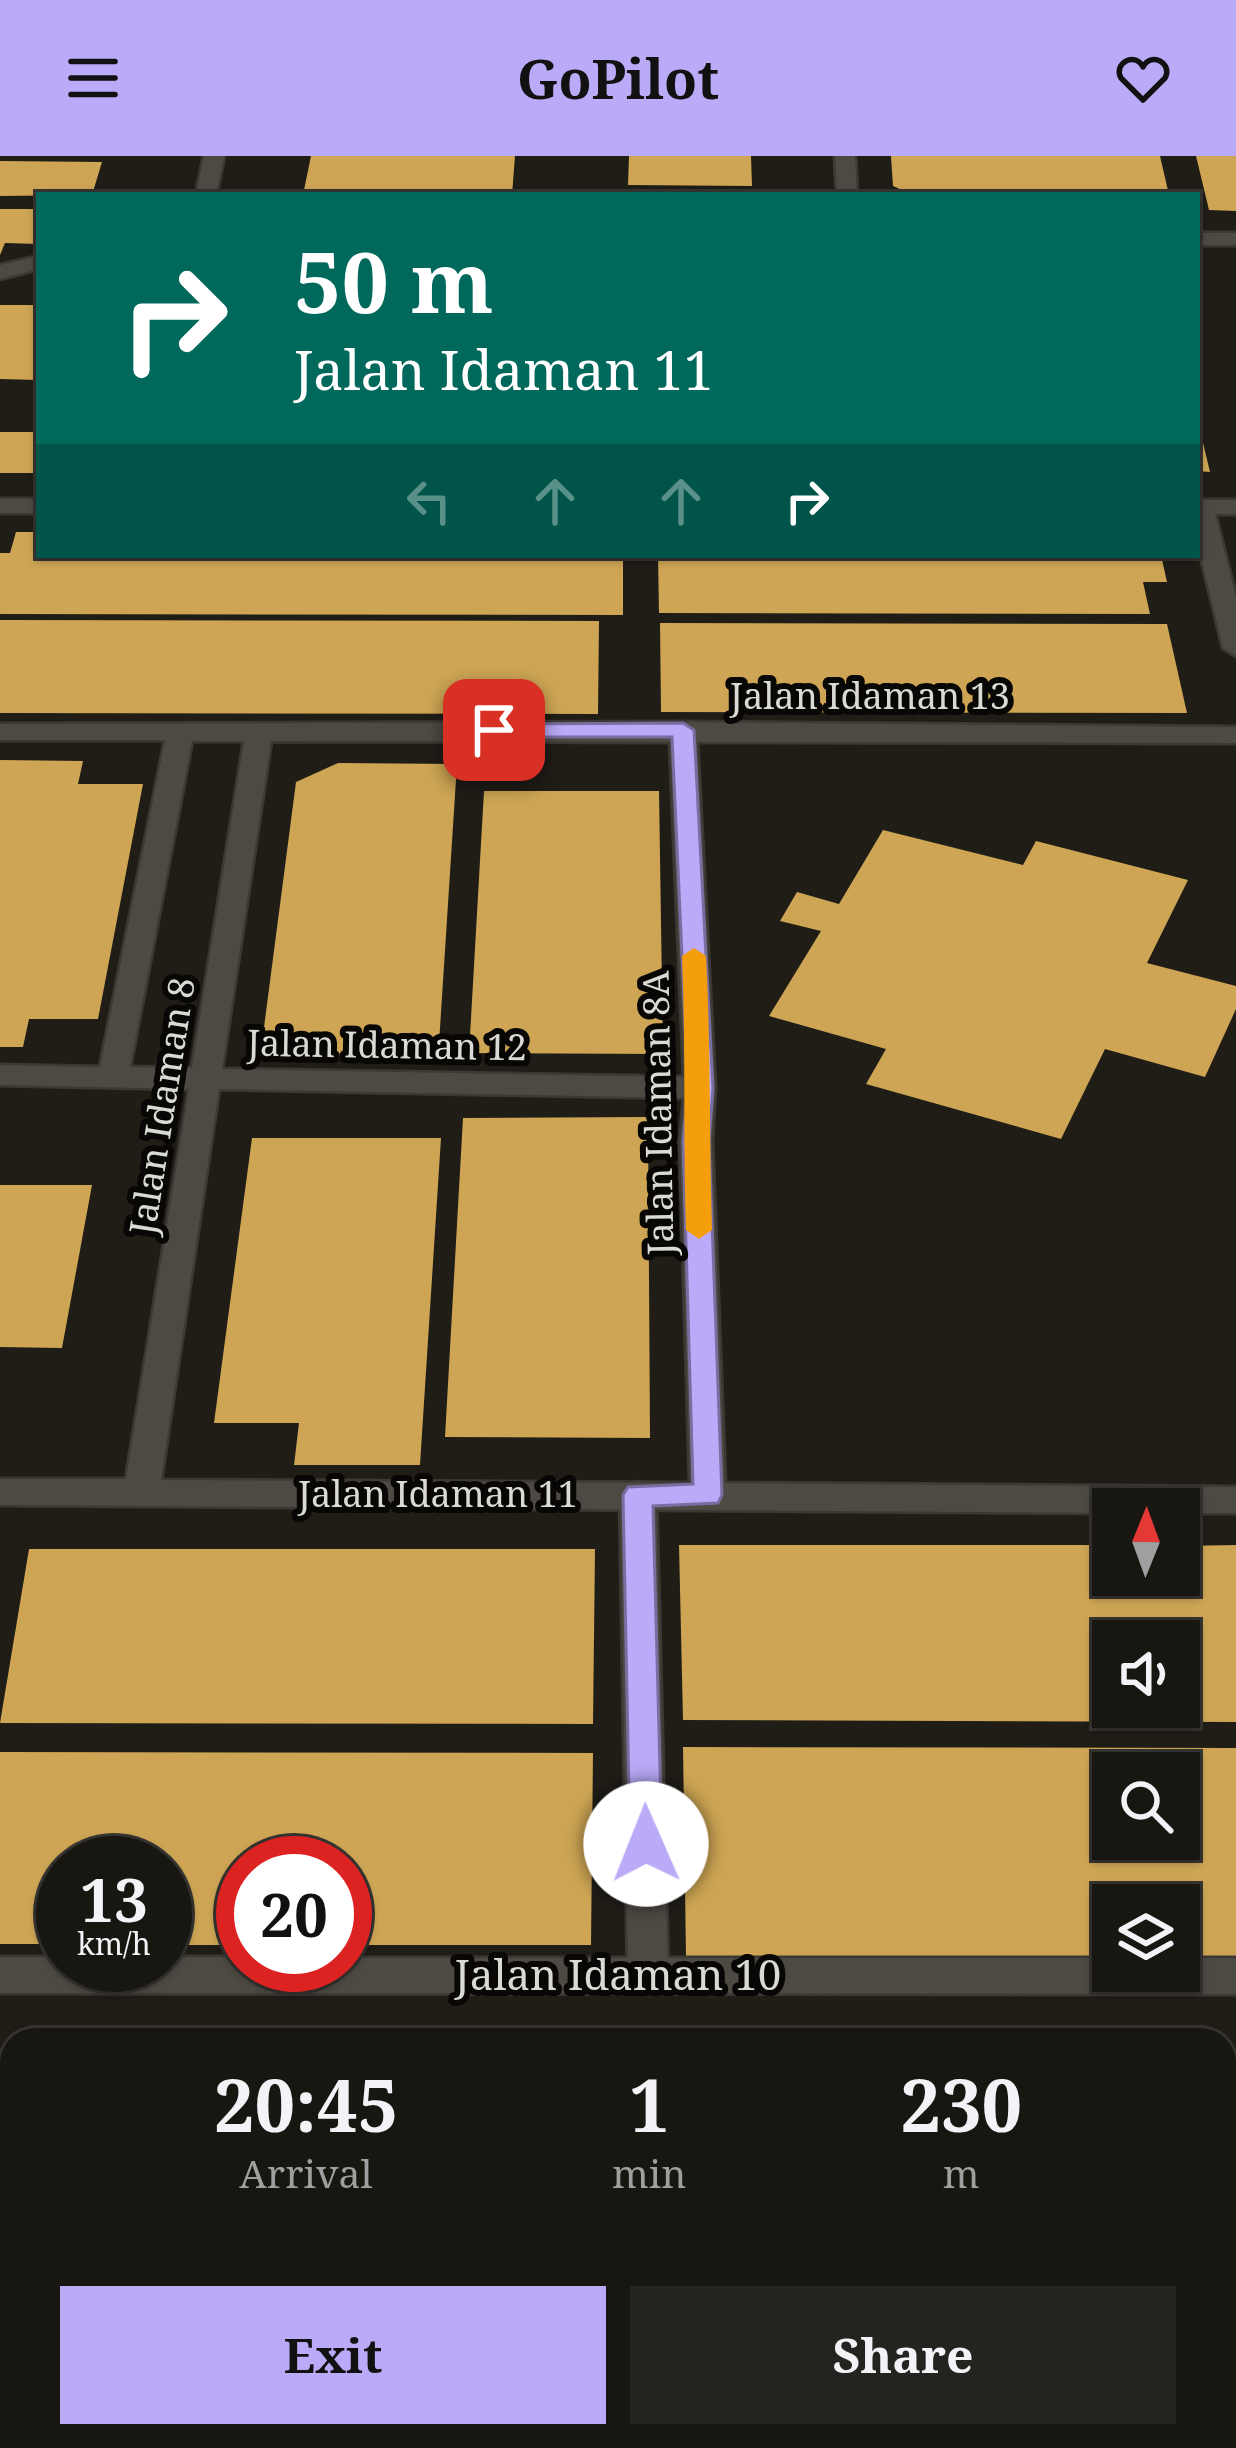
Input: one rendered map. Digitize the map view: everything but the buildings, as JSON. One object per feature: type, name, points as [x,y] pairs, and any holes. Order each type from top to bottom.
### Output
[{"type":"street","points":[[207,192],[214,156]]},
{"type":"street","points":[[845,156],[847,192]]},
{"type":"street","points":[[1200,238],[1236,239]]},
{"type":"street","points":[[0,272],[36,263]]},
{"type":"street","points":[[0,506],[36,506]]},
{"type":"street","points":[[1200,507],[1236,507]]},
{"type":"street","points":[[1200,511],[1236,648]]},
{"type":"street","name":"Jalan Idaman 13","points":[[0,732],[683,730],[1236,735]]},
{"type":"street","name":"Jalan Idaman 8A","points":[[683,730],[700,1088],[696,1141],[708,1495]]},
{"type":"street","name":"Jalan Idaman 8","points":[[142,1492],[259,731]]},
{"type":"street","name":"Jalan Idaman 8","points":[[113,1077],[180,732]]},
{"type":"street","name":"Jalan Idaman 12","points":[[0,1075],[700,1088]]},
{"type":"street","name":"Jalan Idaman 11","points":[[0,1492],[1236,1500]]},
{"type":"street","points":[[638,1495],[648,1975]]},
{"type":"street","name":"Jalan Idaman 10","points":[[0,1975],[1236,1976]]},
{"type":"slow traffic","points":[[694,956],[699,1230]]},
{"type":"route","points":[[494,730],[683,730],[700,1088],[696,1141],[708,1495],[638,1495],[646,1844]]}]
